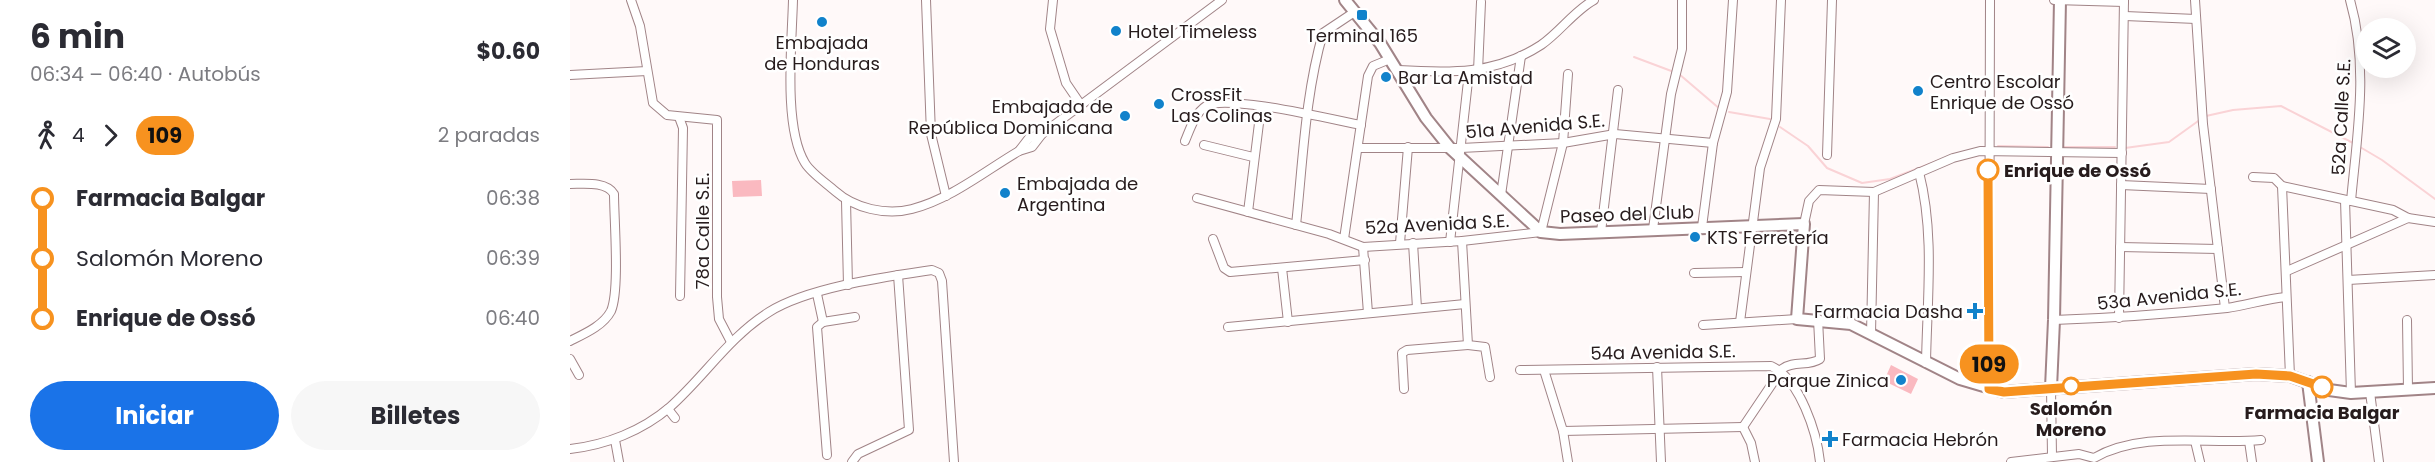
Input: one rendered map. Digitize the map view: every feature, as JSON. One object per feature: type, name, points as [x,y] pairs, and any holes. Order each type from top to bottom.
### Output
[{"type":"street","points":[[631,0],[640,26],[653,104],[667,115],[679,117],[682,129],[680,296]]},
{"type":"street","points":[[793,0],[790,87],[794,124],[805,163],[846,201],[870,209],[892,212],[909,210],[946,196],[1019,150],[1032,147],[1042,134],[1222,0]]},
{"type":"street","points":[[926,0],[931,134],[946,196]]},
{"type":"street","points":[[1053,0],[1050,29],[1066,83],[1081,105]]},
{"type":"street","name":"Paseo del Club","points":[[1345,0],[1398,70],[1426,118],[1501,195],[1541,232],[1601,232],[1804,224]]},
{"type":"street","points":[[1398,70],[1478,71],[1521,56],[1542,44],[1594,0]]},
{"type":"street","points":[[1653,229],[1671,94],[1682,49],[1682,0]]},
{"type":"street","points":[[1702,227],[1713,143],[1727,92],[1733,0]]},
{"type":"street","points":[[1740,322],[1760,168],[1776,120],[1781,0]]},
{"type":"street","points":[[1827,155],[1832,0]]},
{"type":"street","points":[[1989,389],[1990,0]]},
{"type":"street","points":[[2054,0],[2124,1],[2119,318]]},
{"type":"street","points":[[2052,456],[2050,388],[2054,320],[2060,0]]},
{"type":"street","points":[[2195,0],[2203,124],[2225,308]]},
{"type":"street","name":"52a Calle S.E.","points":[[2350,0],[2359,41],[2361,89],[2345,244],[2351,393]]},
{"type":"street","points":[[1478,71],[1481,2]]},
{"type":"street","points":[[1296,225],[1307,114],[1323,33],[1353,13]]},
{"type":"street","points":[[2125,16],[2196,19]]},
{"type":"street","points":[[1501,195],[1510,146],[1521,56]]},
{"type":"street","points":[[1344,239],[1368,76],[1373,66],[1390,59]]},
{"type":"street","points":[[570,75],[647,71]]},
{"type":"street","points":[[1450,242],[1457,151],[1469,72]]},
{"type":"street","points":[[1541,232],[1563,143],[1568,74]]},
{"type":"street","points":[[1601,232],[1615,134],[1618,90]]},
{"type":"street","points":[[1185,141],[1199,113],[1206,106],[1217,102],[1307,114],[1361,125]]},
{"type":"street","points":[[1248,212],[1261,107]]},
{"type":"street","name":"78a Calle S.E.","points":[[679,117],[717,120],[717,297],[720,319],[726,337],[731,342]]},
{"type":"street","name":"51a Avenida S.E.","points":[[1359,148],[1408,147],[1457,151],[1563,143],[1615,134],[1665,141],[1713,143]]},
{"type":"street","points":[[1204,146],[1253,157]]},
{"type":"street","points":[[1400,243],[1408,147]]},
{"type":"street","points":[[1797,319],[1804,224],[1809,201],[1819,190],[1874,192],[1953,158],[1988,151],[2122,153]]},
{"type":"street","points":[[1919,172],[1927,202],[1926,363]]},
{"type":"street","points":[[2253,177],[2274,178],[2282,186],[2393,210],[2408,218],[2435,222]]},
{"type":"street","points":[[570,184],[602,185],[610,188],[614,194],[614,291],[611,310],[594,328],[570,341]]},
{"type":"street","points":[[2121,185],[2211,189]]},
{"type":"street","points":[[2282,186],[2290,376]]},
{"type":"street","points":[[1871,334],[1874,192]]},
{"type":"street","name":"52a Avenida S.E.","points":[[1197,198],[1344,239],[1363,247],[1462,241],[1541,232]]},
{"type":"street","points":[[846,201],[848,285]]},
{"type":"street","points":[[2287,271],[2408,218]]},
{"type":"street","points":[[1213,239],[1224,268],[1230,272],[1365,260]]},
{"type":"street","points":[[1462,241],[1468,345]]},
{"type":"street","points":[[1413,243],[1417,308]]},
{"type":"street","points":[[1363,247],[1368,313]]},
{"type":"street","points":[[2120,247],[2218,249]]},
{"type":"street","points":[[1282,268],[1288,322]]},
{"type":"street","points":[[570,449],[615,440],[668,409],[731,342],[775,309],[848,285],[932,270],[939,273],[954,462]]},
{"type":"street","points":[[1694,273],[1746,272]]},
{"type":"street","points":[[2348,280],[2435,275]]},
{"type":"street","points":[[852,462],[858,454],[909,430],[898,276]]},
{"type":"street","points":[[817,294],[823,322]]},
{"type":"street","name":"53a Avenida S.E.","points":[[2054,320],[2119,318],[2225,308],[2286,297]]},
{"type":"street","points":[[1228,327],[1465,303]]},
{"type":"street","points":[[827,455],[817,330],[823,322],[855,317]]},
{"type":"street","points":[[1703,325],[1797,319],[1818,319],[1851,324],[1926,363],[1989,389],[2004,392],[2256,374],[2290,376],[2329,390],[2351,393],[2435,388]]},
{"type":"street","points":[[1743,427],[1781,371],[1792,362],[1816,362],[1820,359],[1818,319]]},
{"type":"street","points":[[2407,320],[2408,390]]},
{"type":"street","points":[[1404,389],[1402,353],[1407,350],[1468,345],[1485,346],[1490,377]]},
{"type":"street","points":[[570,359],[579,375]]},
{"type":"street","name":"54a Avenida S.E.","points":[[1520,370],[1771,366],[1781,371]]},
{"type":"street","points":[[1657,367],[1661,462]]},
{"type":"street","points":[[1544,370],[1563,431],[1568,462]]},
{"type":"street","points":[[1781,371],[1810,418],[1817,438],[1821,462]]},
{"type":"street","points":[[2308,382],[2318,462]]},
{"type":"street","points":[[2370,392],[2379,462]]},
{"type":"street","points":[[668,409],[675,418]]},
{"type":"street","points":[[1563,431],[1743,427]]},
{"type":"street","points":[[1743,427],[1751,443],[1755,462]]},
{"type":"street","points":[[615,440],[619,462]]},
{"type":"street","points":[[2011,462],[2079,454],[2097,460],[2104,452],[2150,441],[2261,440]]},
{"type":"street","points":[[2195,441],[2200,462]]},
{"type":"street","points":[[2249,441],[2252,462]]},
{"type":"shaded area","points":[[761,180],[762,196],[733,197],[732,181]]},
{"type":"shaded area","name":"Parque Zinica","points":[[1891,365],[1918,379],[1911,394],[1884,381]]},
{"type":"waterway","points":[[1634,57],[1674,72]]},
{"type":"waterway","points":[[1679,74],[1720,109]]},
{"type":"waterway","points":[[2206,116],[2233,110],[2281,106],[2355,144]]},
{"type":"waterway","points":[[1729,112],[1770,119]]},
{"type":"waterway","points":[[2125,148],[2169,142],[2201,119]]},
{"type":"waterway","points":[[1780,127],[1808,146],[1827,168],[1862,183],[1890,179],[1940,160]]},
{"type":"waterway","points":[[1998,146],[2048,147]]},
{"type":"waterway","points":[[2061,147],[2115,147]]},
{"type":"waterway","points":[[2360,147],[2382,160],[2435,199]]},
{"type":"bus line","name":"109","points":[[1988,170],[1989,389],[2004,392],[2256,374],[2290,376],[2322,387]]},
{"type":"place","name":"Terminal 165","points":[[1362,15]]},
{"type":"place","name":"Embajada de Honduras","points":[[822,22]]},
{"type":"place","name":"Hotel Timeless","points":[[1116,31]]},
{"type":"place","name":"Bar La Amistad","points":[[1386,77]]},
{"type":"place","name":"Centro Escolar Enrique de Ossó","points":[[1918,91]]},
{"type":"place","name":"CrossFit Las Colinas","points":[[1159,104]]},
{"type":"place","name":"Embajada de República Dominicana","points":[[1125,116]]},
{"type":"place","name":"Enrique de Ossó","points":[[1988,170]]},
{"type":"place","name":"Embajada de Argentina","points":[[1005,193]]},
{"type":"place","name":"KTS Ferretería","points":[[1695,237]]},
{"type":"place","name":"Farmacia Dasha","points":[[1975,311]]},
{"type":"place","name":"Parque Zinica","points":[[1901,380]]},
{"type":"place","name":"Salomón Moreno","points":[[2071,386]]},
{"type":"place","name":"Farmacia Balgar","points":[[2322,387]]},
{"type":"place","name":"Farmacia Hebrón","points":[[1830,439]]}]
